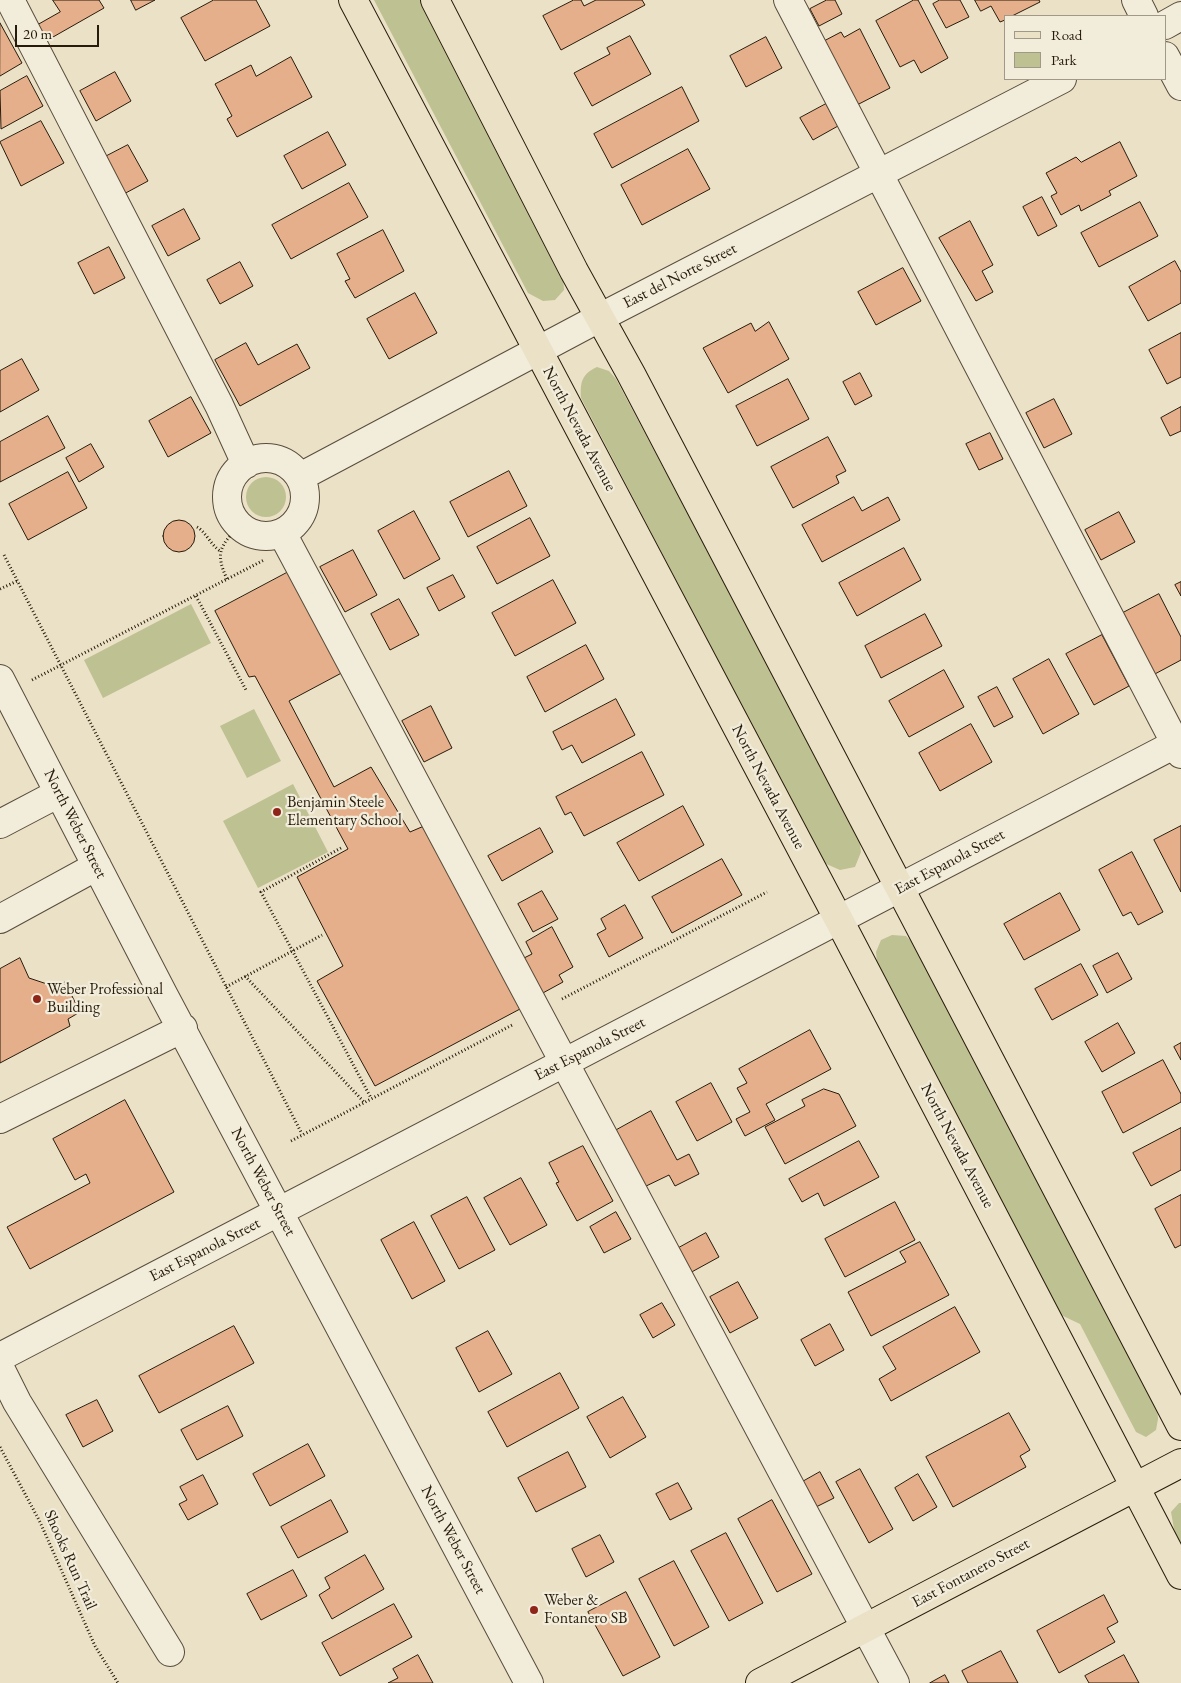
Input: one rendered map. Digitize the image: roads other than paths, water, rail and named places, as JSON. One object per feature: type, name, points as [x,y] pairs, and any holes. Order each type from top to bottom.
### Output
[{"type":"main road","name":"North Nevada Avenue","points":[[353,0],[839,920],[1181,1575]]},
{"type":"main road","points":[[435,0],[574,271],[601,317],[1181,1426]]},
{"type":"main road","name":"East Fontanero Street","points":[[760,1683],[1181,1463]]},
{"type":"street","points":[[10,0],[219,405],[246,464]]},
{"type":"street","points":[[788,0],[1179,747]]},
{"type":"street","points":[[1136,0],[1144,15]]},
{"type":"street","points":[[1166,24],[1181,16]]},
{"type":"street","points":[[1166,58],[1181,86]]},
{"type":"street","name":"East del Norte Street","points":[[300,477],[601,317],[1060,80]]},
{"type":"street","points":[[258,459],[282,461],[300,477],[305,496],[301,515],[286,539],[259,536],[248,532],[239,526],[232,516],[227,493],[233,476],[246,464],[258,459]]},
{"type":"street","points":[[286,539],[867,1627],[895,1683]]},
{"type":"street","name":"North Weber Street","points":[[0,680],[529,1683]]},
{"type":"street","name":"East Espanola Street","points":[[0,1357],[900,888],[1179,747]]},
{"type":"street","points":[[0,824],[59,793]]},
{"type":"street","points":[[0,919],[97,866]]},
{"type":"street","points":[[0,1119],[183,1028]]},
{"type":"street","points":[[0,1368],[17,1402],[170,1652]]},
{"type":"place","name":"Benjamin Steele Elementary School","points":[[277,812]]},
{"type":"place","name":"Weber Professional Building","points":[[37,999]]},
{"type":"place","name":"Weber & Fontanero SB","points":[[534,1610]]}]
